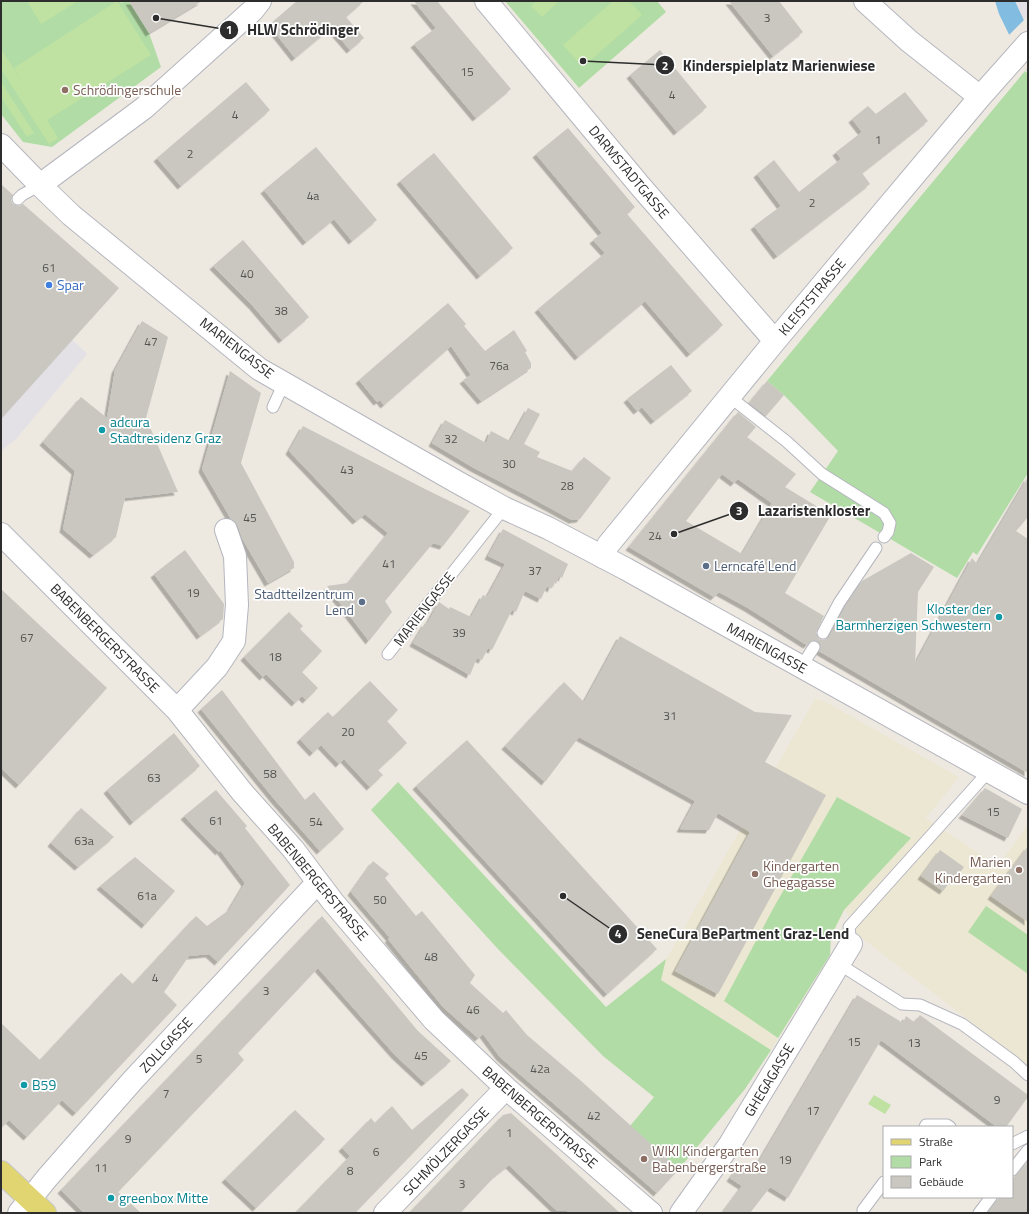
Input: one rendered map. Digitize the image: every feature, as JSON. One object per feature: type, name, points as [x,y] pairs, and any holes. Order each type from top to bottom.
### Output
[{"type":"main road","points":[[1,1172],[31,1208]]},
{"type":"street","points":[[40,186],[58,171],[144,108],[253,10],[260,1]]},
{"type":"street","name":"DARMSTADTGASSE","points":[[486,1],[641,187],[775,341]]},
{"type":"street","points":[[865,1],[909,41],[980,97]]},
{"type":"street","name":"KLEISTSTRASSE","points":[[603,557],[608,545],[775,341],[980,97],[1022,50]]},
{"type":"street","name":"MARIENGASSE","points":[[1,145],[40,186],[71,214],[259,369],[504,508],[548,528],[603,557],[1028,793]]},
{"type":"street","points":[[177,710],[217,667],[234,641],[237,605],[235,556],[226,530]]},
{"type":"street","name":"BABENBERGERSTRASSE","points":[[1,534],[177,710],[242,792],[292,850],[333,902],[434,1020],[506,1088],[651,1213]]},
{"type":"street","name":"ZOLLGASSE","points":[[31,1208],[133,1080],[318,882]]},
{"type":"street","name":"GHEGAGASSE","points":[[682,1213],[730,1144],[851,944]]},
{"type":"street","name":"SCHMÖLZERGASSE","points":[[385,1213],[506,1088]]},
{"type":"lane","points":[[18,199],[22,195],[40,186]]},
{"type":"lane","points":[[273,407],[284,384]]},
{"type":"lane","points":[[730,397],[786,441],[822,474],[884,513],[890,523],[888,532],[884,537]]},
{"type":"lane","name":"MARIENGASSE","points":[[388,654],[504,508]]},
{"type":"lane","points":[[823,633],[839,603],[876,548]]},
{"type":"lane","points":[[801,667],[814,648]]},
{"type":"lane","points":[[851,944],[848,927],[989,771]]},
{"type":"lane","points":[[839,964],[902,1004],[920,1005],[962,1024],[1014,1062],[1028,1075]]},
{"type":"lane","points":[[926,1126],[948,1126]]},
{"type":"lane","points":[[1013,1144],[1028,1136]]},
{"type":"lane","points":[[1013,1169],[1028,1150]]},
{"type":"lane","points":[[863,1210],[883,1183]]},
{"type":"lane","points":[[979,1213],[990,1198]]},
{"type":"shaded area","points":[[1015,1],[1028,1],[1028,15],[1024,20]]},
{"type":"shaded area","points":[[1,270],[87,354],[16,439],[1,451]]},
{"type":"shaded area","points":[[815,699],[824,701],[959,777],[926,818],[998,866],[1028,824],[1028,1066],[858,935],[845,910],[831,936],[830,955],[771,1050],[656,977]]},
{"type":"green space","name":"Schrödingerschule","points":[[1,1],[120,1],[121,3],[129,1],[149,33],[161,67],[52,147],[23,142],[1,114]]},
{"type":"green space","points":[[27,1],[78,1],[41,24]]},
{"type":"green space","points":[[117,1],[151,55],[47,120],[58,138],[49,144],[1,69],[1,49],[36,103],[14,68]]},
{"type":"green space","points":[[505,1],[657,1],[666,12],[579,88]]},
{"type":"green space","points":[[537,1],[559,1],[542,17],[531,6]]},
{"type":"green space","points":[[613,1],[629,1],[642,15],[583,67],[563,45]]},
{"type":"green space","points":[[1025,71],[1028,74],[1028,473],[977,555],[973,552],[957,578],[810,492],[838,451],[784,395],[767,381]]},
{"type":"green space","points":[[1,82],[34,133],[27,137],[1,97]]},
{"type":"green space","points":[[398,782],[606,1007],[666,959],[661,980],[771,1050],[745,1089],[679,1169],[630,1126],[654,1097],[603,1056],[498,949],[371,810]]},
{"type":"green space","points":[[837,797],[911,838],[844,910],[831,936],[830,955],[778,1038],[724,1001],[774,907]]},
{"type":"green space","points":[[986,906],[1028,935],[1028,974],[968,932]]},
{"type":"green space","points":[[874,1095],[891,1105],[885,1114],[868,1104]]},
{"type":"water","points":[[995,1],[1015,1],[1028,29],[1028,73],[999,14]]},
{"type":"pier","points":[[1024,20],[1027,21],[1028,24],[1027,70],[1023,67],[1008,36]]},
{"type":"building","points":[[129,1],[202,1],[149,33]]},
{"type":"building","points":[[297,1],[364,1],[346,17],[364,38],[350,50],[331,28],[295,58],[269,25]]},
{"type":"building","points":[[414,1],[437,1],[511,89],[476,118],[414,44],[436,28]]},
{"type":"building","points":[[729,1],[779,1],[803,32],[773,56]]},
{"type":"building","points":[[660,50],[707,107],[677,132],[630,75]]},
{"type":"building","points":[[246,82],[270,110],[181,186],[157,158]]},
{"type":"building","points":[[905,92],[928,121],[862,173],[870,184],[777,256],[754,226],[781,206],[757,174],[774,160],[799,192],[841,159],[836,152],[862,132],[852,119],[868,106],[876,114]]},
{"type":"building","points":[[568,128],[635,207],[627,214],[723,325],[690,354],[645,301],[578,357],[538,309],[605,253],[593,240],[602,233],[536,154]]},
{"type":"building","points":[[316,147],[377,220],[352,241],[334,219],[306,242],[264,190]]},
{"type":"building","points":[[434,153],[513,248],[480,276],[400,181]]},
{"type":"building","points":[[1,184],[13,195],[11,200],[13,204],[19,206],[23,204],[119,288],[1,419]]},
{"type":"building","points":[[243,240],[309,317],[282,340],[253,306],[213,266]]},
{"type":"building","points":[[448,303],[466,324],[464,326],[485,351],[514,330],[527,351],[525,352],[531,363],[531,368],[481,401],[463,380],[471,375],[451,346],[384,405],[380,400],[377,402],[359,380]]},
{"type":"building","name":"adcura Stadtresidenz Graz","points":[[142,321],[168,337],[146,418],[178,492],[125,498],[116,537],[93,555],[63,529],[75,471],[43,442],[81,397],[107,418],[115,370]]},
{"type":"building","points":[[671,365],[692,391],[654,421],[642,407],[637,411],[627,399]]},
{"type":"building","points":[[230,371],[261,393],[241,463],[294,562],[294,568],[268,583],[242,538],[238,526],[231,519],[202,469]]},
{"type":"building","points":[[767,381],[784,395],[766,416],[749,403]]},
{"type":"building","points":[[528,408],[540,414],[524,444],[540,452],[537,457],[572,471],[584,457],[611,478],[580,519],[572,520],[474,468],[432,443],[445,420],[486,443],[491,431],[510,441]]},
{"type":"building","points":[[738,412],[756,427],[747,437],[796,474],[785,487],[831,515],[785,593],[824,616],[816,633],[819,639],[824,640],[829,637],[845,607],[862,581],[911,553],[934,567],[918,592],[915,664],[972,558],[977,564],[1028,477],[1028,517],[1016,531],[1028,539],[1028,773],[819,651],[821,647],[817,641],[811,641],[807,645],[805,644],[748,608],[719,592],[714,597],[629,547]],"holes":[[[722,474],[734,483],[738,479],[772,503],[742,554],[686,521]]]},
{"type":"building","points":[[303,426],[470,511],[443,546],[433,543],[385,601],[392,612],[369,641],[327,586],[348,583],[388,533],[365,514],[356,521],[289,451]]},
{"type":"building","points":[[503,529],[568,564],[562,578],[559,576],[556,584],[554,582],[551,589],[547,586],[541,599],[525,591],[516,612],[512,610],[492,650],[488,648],[482,660],[477,658],[470,675],[413,643],[425,623],[427,624],[439,602],[449,609],[450,607],[471,617],[483,595],[487,597],[505,564],[488,556]]},
{"type":"building","points":[[185,550],[224,604],[223,619],[200,636],[154,574]]},
{"type":"building","points":[[1,589],[107,688],[19,785],[1,768]]},
{"type":"building","points":[[289,612],[303,626],[300,629],[322,651],[302,672],[318,688],[306,700],[302,696],[295,703],[266,674],[263,677],[244,657]]},
{"type":"building","points":[[620,636],[755,712],[792,715],[765,762],[826,795],[718,994],[675,971],[750,832],[718,813],[709,830],[680,829],[695,801],[579,737],[545,782],[505,746],[564,682],[584,702]]},
{"type":"building","points":[[370,681],[398,710],[387,721],[407,743],[378,770],[383,775],[370,787],[344,759],[339,764],[321,745],[313,753],[300,739],[328,712],[333,717]]},
{"type":"building","points":[[222,690],[305,800],[314,792],[344,829],[320,851],[275,800],[201,709]]},
{"type":"building","points":[[174,733],[200,766],[133,822],[107,790]]},
{"type":"building","points":[[467,740],[657,949],[607,994],[416,786]]},
{"type":"building","points":[[985,788],[1022,809],[1008,838],[962,815]]},
{"type":"building","points":[[216,790],[247,826],[245,828],[290,885],[218,962],[209,954],[189,956],[164,992],[177,1005],[76,1113],[62,1100],[27,1137],[9,1120],[1,1128],[1,1023],[40,1060],[121,973],[133,984],[196,916],[207,926],[229,910],[245,883],[220,850],[219,852],[184,816]]},
{"type":"building","points":[[81,808],[114,837],[78,867],[51,843]]},
{"type":"building","name":"Marien Kindergarten","points":[[1028,846],[1028,922],[991,896]]},
{"type":"building","points":[[940,850],[964,867],[954,881],[952,879],[943,891],[921,876]]},
{"type":"building","points":[[135,857],[175,891],[145,925],[100,886]]},
{"type":"building","points":[[373,861],[389,874],[385,878],[416,916],[422,911],[475,975],[470,983],[503,1013],[506,1010],[527,1035],[580,1080],[679,1169],[657,1193],[500,1057],[483,1034],[478,1038],[443,1007],[388,939],[390,938],[351,892]]},
{"type":"building","points":[[322,916],[418,1031],[451,1061],[425,1083],[395,1055],[318,968],[238,1053],[244,1060],[118,1192],[141,1213],[84,1213],[61,1190]]},
{"type":"building","points":[[857,995],[903,1023],[906,1016],[914,1022],[920,1015],[1028,1095],[1007,1126],[996,1126],[881,1040],[788,1198],[770,1187],[750,1213],[722,1213],[742,1186],[730,1178],[740,1164],[752,1173]]},
{"type":"building","points":[[462,1088],[469,1095],[355,1213],[295,1213],[350,1156],[342,1148],[371,1118],[375,1123],[392,1106],[412,1130]]},
{"type":"building","points":[[295,1110],[325,1139],[256,1208],[225,1179]]},
{"type":"building","points":[[511,1113],[620,1213],[570,1213],[567,1211],[557,1211],[509,1165],[495,1176],[460,1213],[409,1213],[503,1115]]},
{"type":"building","points":[[1028,1161],[1028,1213],[988,1213],[998,1198],[1013,1198],[1013,1179]]},
{"type":"place","name":"HLW Schrödinger","points":[[156,18]]},
{"type":"place","name":"Kinderspielplatz Marienwiese","points":[[583,61]]},
{"type":"place","name":"Schrödingerschule","points":[[65,90]]},
{"type":"place","name":"Spar","points":[[49,285]]},
{"type":"place","name":"adcura Stadtresidenz Graz","points":[[102,430]]},
{"type":"place","name":"Lazaristenkloster","points":[[674,534]]},
{"type":"place","name":"Lerncafé Lend","points":[[706,566]]},
{"type":"place","name":"Stadtteilzentrum Lend","points":[[362,602]]},
{"type":"place","name":"Kloster der Barmherzigen Schwestern","points":[[999,617]]},
{"type":"place","name":"Marien Kindergarten","points":[[1019,870]]},
{"type":"place","name":"Kindergarten Ghegagasse","points":[[755,874]]},
{"type":"place","name":"SeneCura BePartment Graz-Lend","points":[[563,896]]},
{"type":"place","name":"B59","points":[[24,1085]]},
{"type":"place","name":"WIKI Kindergarten Babenbergerstraße","points":[[644,1159]]},
{"type":"place","name":"greenbox Mitte","points":[[111,1198]]}]
